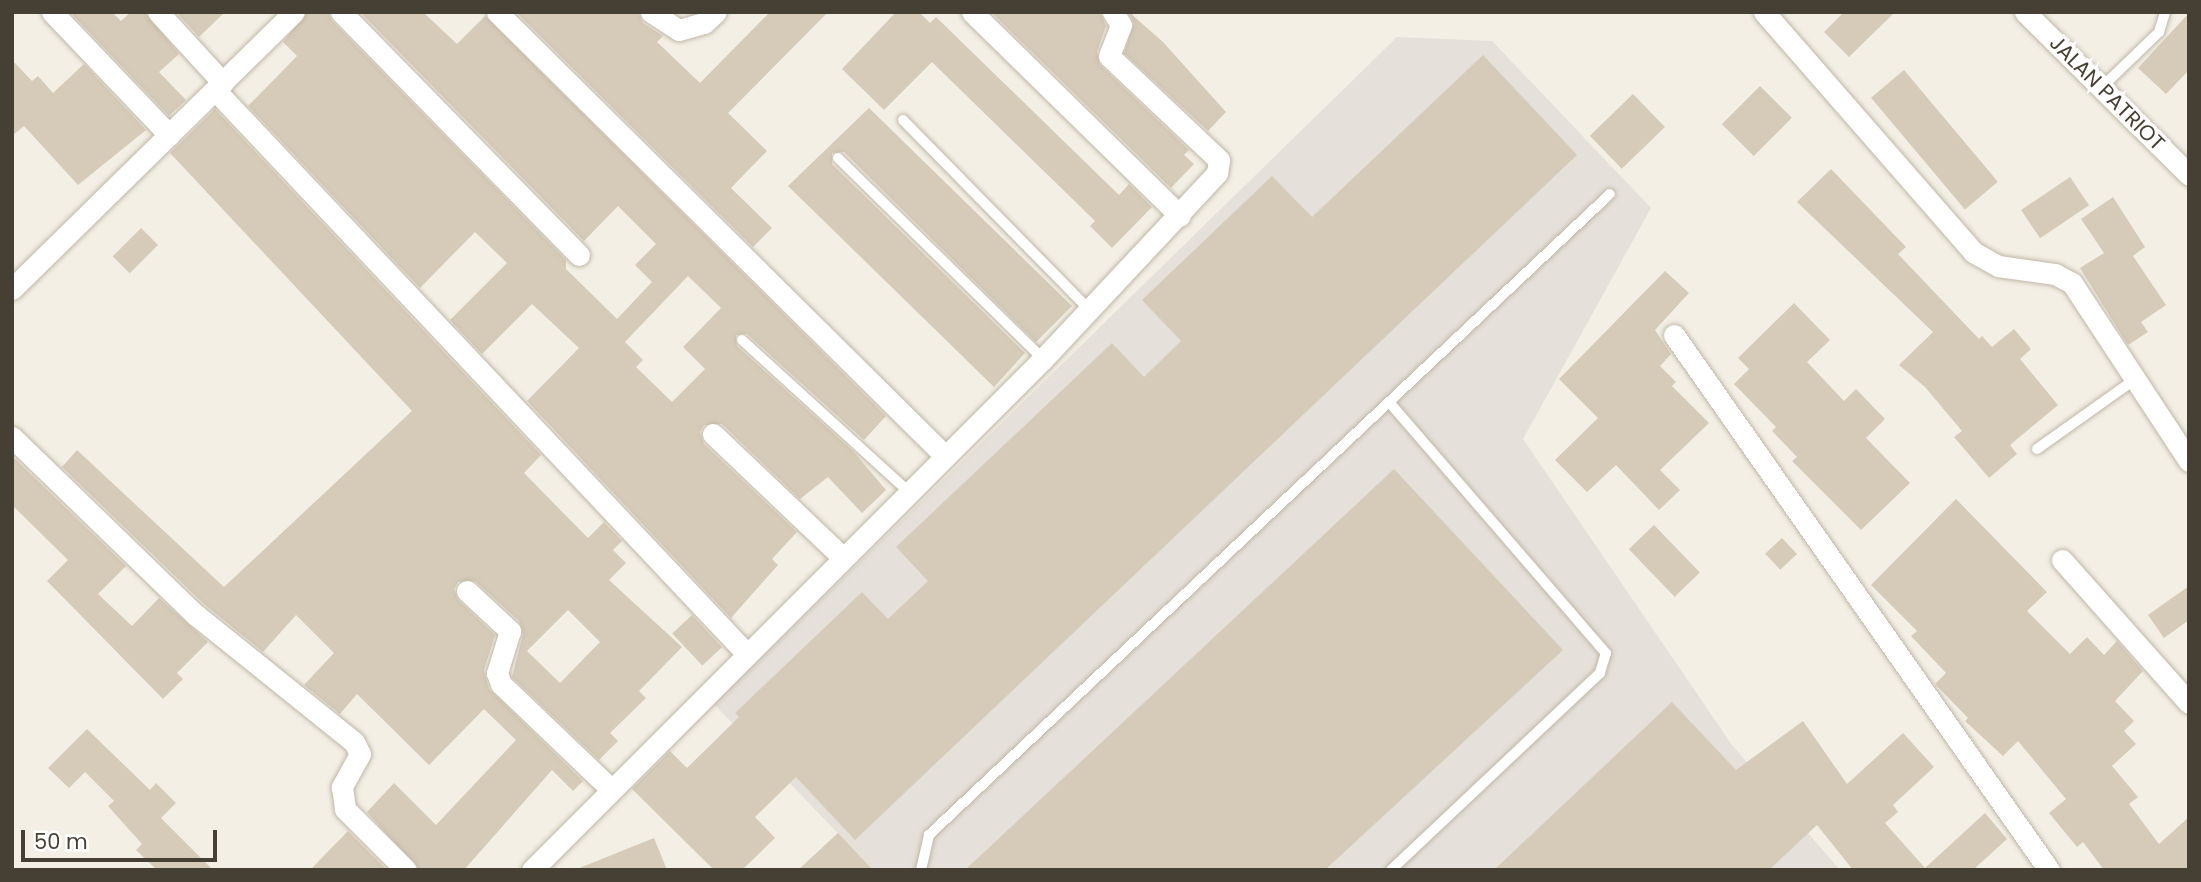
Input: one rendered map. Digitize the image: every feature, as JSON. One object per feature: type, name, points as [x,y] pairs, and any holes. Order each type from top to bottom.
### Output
[{"type":"street","points":[[52,12],[169,135]]},
{"type":"street","points":[[158,12],[219,87],[746,653]]},
{"type":"street","points":[[12,289],[294,12]]},
{"type":"street","points":[[341,12],[579,255]]},
{"type":"street","points":[[497,12],[945,456]]},
{"type":"street","points":[[651,12],[679,30],[704,23],[716,12]]},
{"type":"street","points":[[972,12],[1180,216]]},
{"type":"street","points":[[534,869],[610,788],[1043,359],[1180,216],[1217,173],[1219,160],[1118,68],[1110,56],[1121,25],[1113,12]]},
{"type":"street","points":[[1764,12],[1973,252],[1998,266],[2055,274],[2072,283],[2189,461]]},
{"type":"street","name":"JALAN PATRIOT","points":[[2025,12],[2189,175]]},
{"type":"street","points":[[1674,335],[2049,870]]},
{"type":"street","points":[[713,434],[842,557]]},
{"type":"street","points":[[12,437],[196,615],[354,742],[360,754],[342,787],[345,809],[406,870]]},
{"type":"street","points":[[2062,560],[2189,703]]},
{"type":"street","points":[[467,591],[510,631],[497,673],[501,684],[610,788]]},
{"type":"lane","points":[[2101,88],[2159,32],[2165,12]]},
{"type":"lane","points":[[904,120],[1090,310]]},
{"type":"lane","points":[[838,158],[1043,359]]},
{"type":"lane","points":[[921,870],[929,835],[1610,194]]},
{"type":"lane","points":[[742,340],[909,492]]},
{"type":"lane","points":[[2037,449],[2134,380]]},
{"type":"lane","points":[[1389,402],[1606,653],[1600,673],[1391,870]]},
{"type":"shaded area","points":[[1397,37],[1492,41],[1651,208],[1523,439],[1732,745],[1840,870],[873,870],[714,704]]},
{"type":"building","points":[[70,12],[112,12],[121,21],[131,12],[145,12],[179,54],[159,72],[186,100],[169,116]]},
{"type":"building","points":[[176,12],[225,12],[199,37]]},
{"type":"building","points":[[307,12],[328,12],[332,21],[566,260],[566,269],[617,319],[652,282],[635,265],[656,244],[618,206],[584,241],[360,12],[423,12],[457,44],[485,16],[886,416],[864,440],[747,334],[736,335],[737,346],[853,451],[886,490],[862,513],[828,477],[800,499],[722,424],[704,425],[700,432],[704,444],[797,532],[772,559],[778,565],[731,618],[527,401],[579,348],[532,304],[482,354],[450,320],[507,263],[475,232],[420,288],[248,106],[297,56],[283,42]],"holes":[[[688,276],[721,308],[683,347],[705,369],[672,402],[636,367],[643,360],[625,342]]]},
{"type":"building","points":[[516,12],[638,12],[643,23],[663,36],[657,42],[700,83],[770,12],[828,12],[728,113],[767,151],[731,188],[772,228],[753,247]]},
{"type":"building","points":[[896,12],[919,12],[930,23],[936,17],[1119,195],[1129,184],[1152,207],[1112,248],[1090,226],[1095,221],[932,62],[884,110],[842,69]]},
{"type":"building","points":[[991,12],[1100,12],[1106,26],[1097,52],[1100,65],[1189,150],[1184,155],[1194,164],[1171,188]]},
{"type":"building","points":[[1129,12],[1163,42],[1226,112],[1208,131],[1124,53],[1134,24]]},
{"type":"building","points":[[1844,12],[1895,12],[1849,57],[1824,32]]},
{"type":"building","points":[[2189,13],[2189,70],[2166,94],[2138,68]]},
{"type":"building","points":[[1483,55],[1577,155],[855,840],[796,777],[755,817],[775,838],[742,870],[714,870],[632,789],[670,751],[687,768],[739,717],[735,713],[862,592],[888,619],[928,581],[896,547],[1112,343],[1144,377],[1181,341],[1142,300],[1272,176],[1312,217]]},
{"type":"building","points":[[12,60],[32,81],[38,76],[53,93],[84,64],[146,130],[78,185],[24,126],[12,136]]},
{"type":"building","points":[[1904,70],[1998,182],[1965,209],[1871,98]]},
{"type":"building","points":[[1760,86],[1792,118],[1754,156],[1722,124]]},
{"type":"building","points":[[1633,94],[1665,127],[1622,169],[1590,136]]},
{"type":"building","points":[[869,108],[1072,306],[1036,342],[844,152],[832,153],[832,164],[1025,353],[994,387],[788,186]]},
{"type":"building","points":[[215,109],[541,455],[524,473],[588,538],[604,522],[622,541],[613,550],[626,563],[609,580],[682,647],[639,691],[646,698],[610,733],[618,741],[599,760],[512,677],[523,634],[519,621],[475,581],[458,582],[454,589],[458,600],[495,635],[484,670],[489,689],[583,781],[573,791],[552,770],[464,870],[419,870],[367,812],[394,783],[436,825],[516,740],[484,709],[429,765],[357,694],[340,714],[304,685],[334,653],[296,615],[263,652],[205,605],[62,467],[77,450],[224,587],[412,411],[170,153]],"holes":[[[568,610],[600,642],[560,683],[527,651]]]},
{"type":"building","points":[[1831,169],[1906,247],[1898,254],[1979,339],[1982,336],[1992,347],[2014,329],[2031,349],[2020,359],[2058,405],[2010,445],[2017,454],[1989,478],[1954,437],[1962,431],[1925,387],[1899,365],[1933,332],[1797,202]]},
{"type":"building","points":[[2070,177],[2089,205],[2040,238],[2021,210]]},
{"type":"building","points":[[2113,197],[2145,247],[2133,256],[2166,305],[2141,322],[2148,332],[2128,345],[2080,268],[2104,253],[2081,219]]},
{"type":"building","points":[[141,228],[158,245],[130,273],[113,256]]},
{"type":"building","points":[[1665,271],[1689,293],[1655,330],[1671,354],[1660,366],[1676,382],[1672,386],[1709,423],[1660,470],[1680,490],[1659,510],[1616,465],[1587,492],[1555,460],[1598,418],[1559,379]]},
{"type":"building","points":[[1794,303],[1830,340],[1807,362],[1844,401],[1856,389],[1885,419],[1866,438],[1910,483],[1861,530],[1792,461],[1797,457],[1772,431],[1776,427],[1734,384],[1749,369],[1738,358]]},
{"type":"building","points":[[12,456],[126,566],[98,594],[132,626],[159,598],[208,642],[177,673],[183,679],[163,699],[47,581],[68,560],[12,505]]},
{"type":"building","points":[[1394,469],[1563,650],[1325,870],[965,870]]},
{"type":"building","points":[[1956,499],[2047,592],[2027,611],[2070,654],[2087,637],[2104,655],[2117,641],[2143,671],[2115,701],[2134,721],[2124,731],[2136,744],[2112,766],[2138,797],[2129,804],[2159,844],[2189,817],[2189,870],[2104,870],[2083,842],[2077,847],[2049,813],[2066,799],[2018,741],[2003,756],[1965,721],[1968,718],[1935,684],[1946,673],[1911,636],[1917,631],[1871,585]]},
{"type":"building","points":[[1654,525],[1700,572],[1675,597],[1629,549]]},
{"type":"building","points":[[1782,538],[1797,554],[1780,570],[1765,554]]},
{"type":"building","points":[[2189,586],[2189,620],[2164,638],[2148,615]]},
{"type":"building","points":[[692,615],[722,647],[702,666],[672,633]]},
{"type":"building","points":[[1672,702],[1736,770],[1803,721],[1847,784],[1903,733],[1934,767],[1893,805],[1898,812],[1885,823],[1925,868],[1985,813],[2007,839],[1973,870],[1853,870],[1817,825],[1769,870],[1494,870]]},
{"type":"building","points":[[87,729],[150,790],[156,783],[176,803],[161,818],[213,870],[157,870],[136,850],[142,844],[108,806],[114,801],[85,772],[69,788],[48,768]]},
{"type":"building","points":[[348,831],[387,870],[310,870]]},
{"type":"building","points":[[838,833],[873,870],[798,870]]},
{"type":"building","points":[[654,838],[667,870],[577,870],[577,869]]}]
